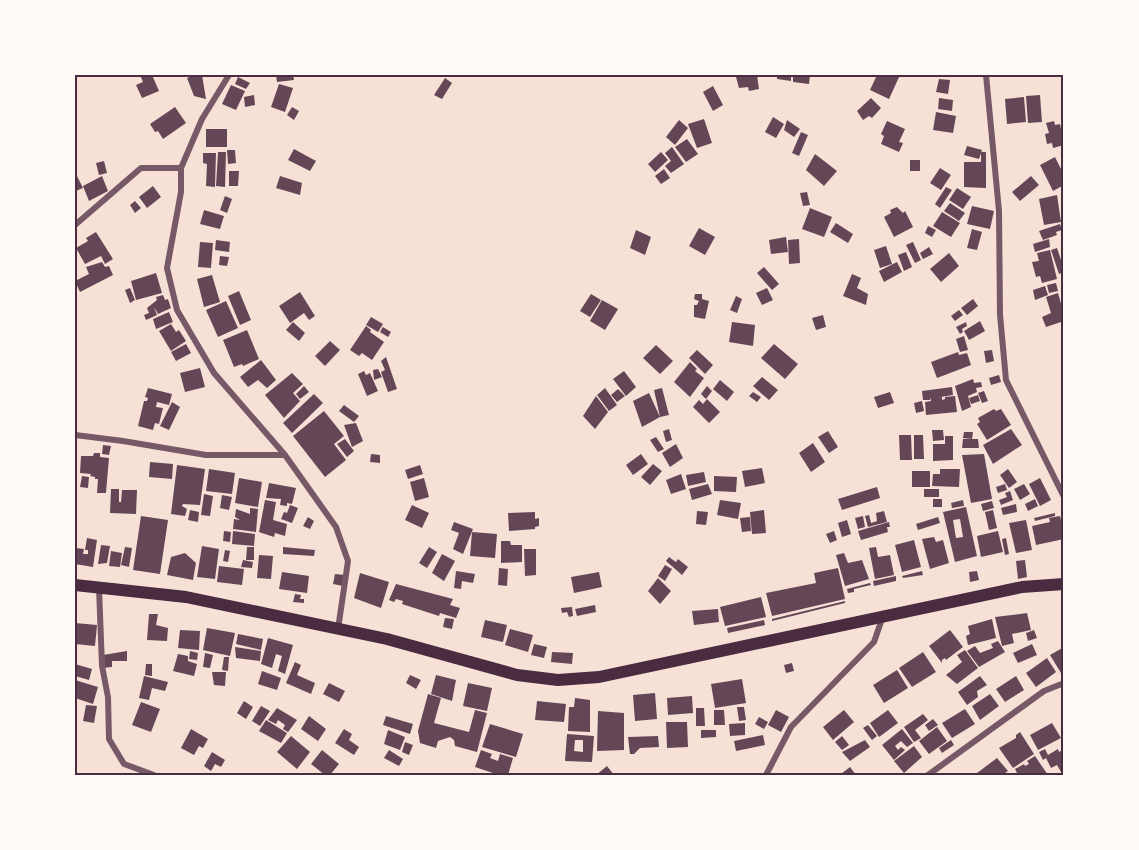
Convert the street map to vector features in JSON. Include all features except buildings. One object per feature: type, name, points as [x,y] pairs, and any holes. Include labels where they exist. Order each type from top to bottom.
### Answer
[{"type":"highway","points":[[75,585],[186,597],[418,647],[517,675],[558,680],[599,677],[1022,587],[1064,584]]},
{"type":"street","points":[[229,75],[202,119],[181,168],[181,192],[167,268],[177,310],[214,373],[285,455],[336,527],[348,561],[338,629]]},
{"type":"street","points":[[986,75],[999,211],[1000,315],[1006,380],[1064,498]]},
{"type":"street","points":[[75,225],[141,168],[181,168]]},
{"type":"street","points":[[75,435],[206,455],[285,455]]},
{"type":"street","points":[[99,587],[102,666],[108,697],[109,739],[124,764],[154,775]]},
{"type":"street","points":[[766,775],[791,727],[873,642],[883,616]]},
{"type":"street","points":[[928,775],[1044,691],[1064,683]]}]
